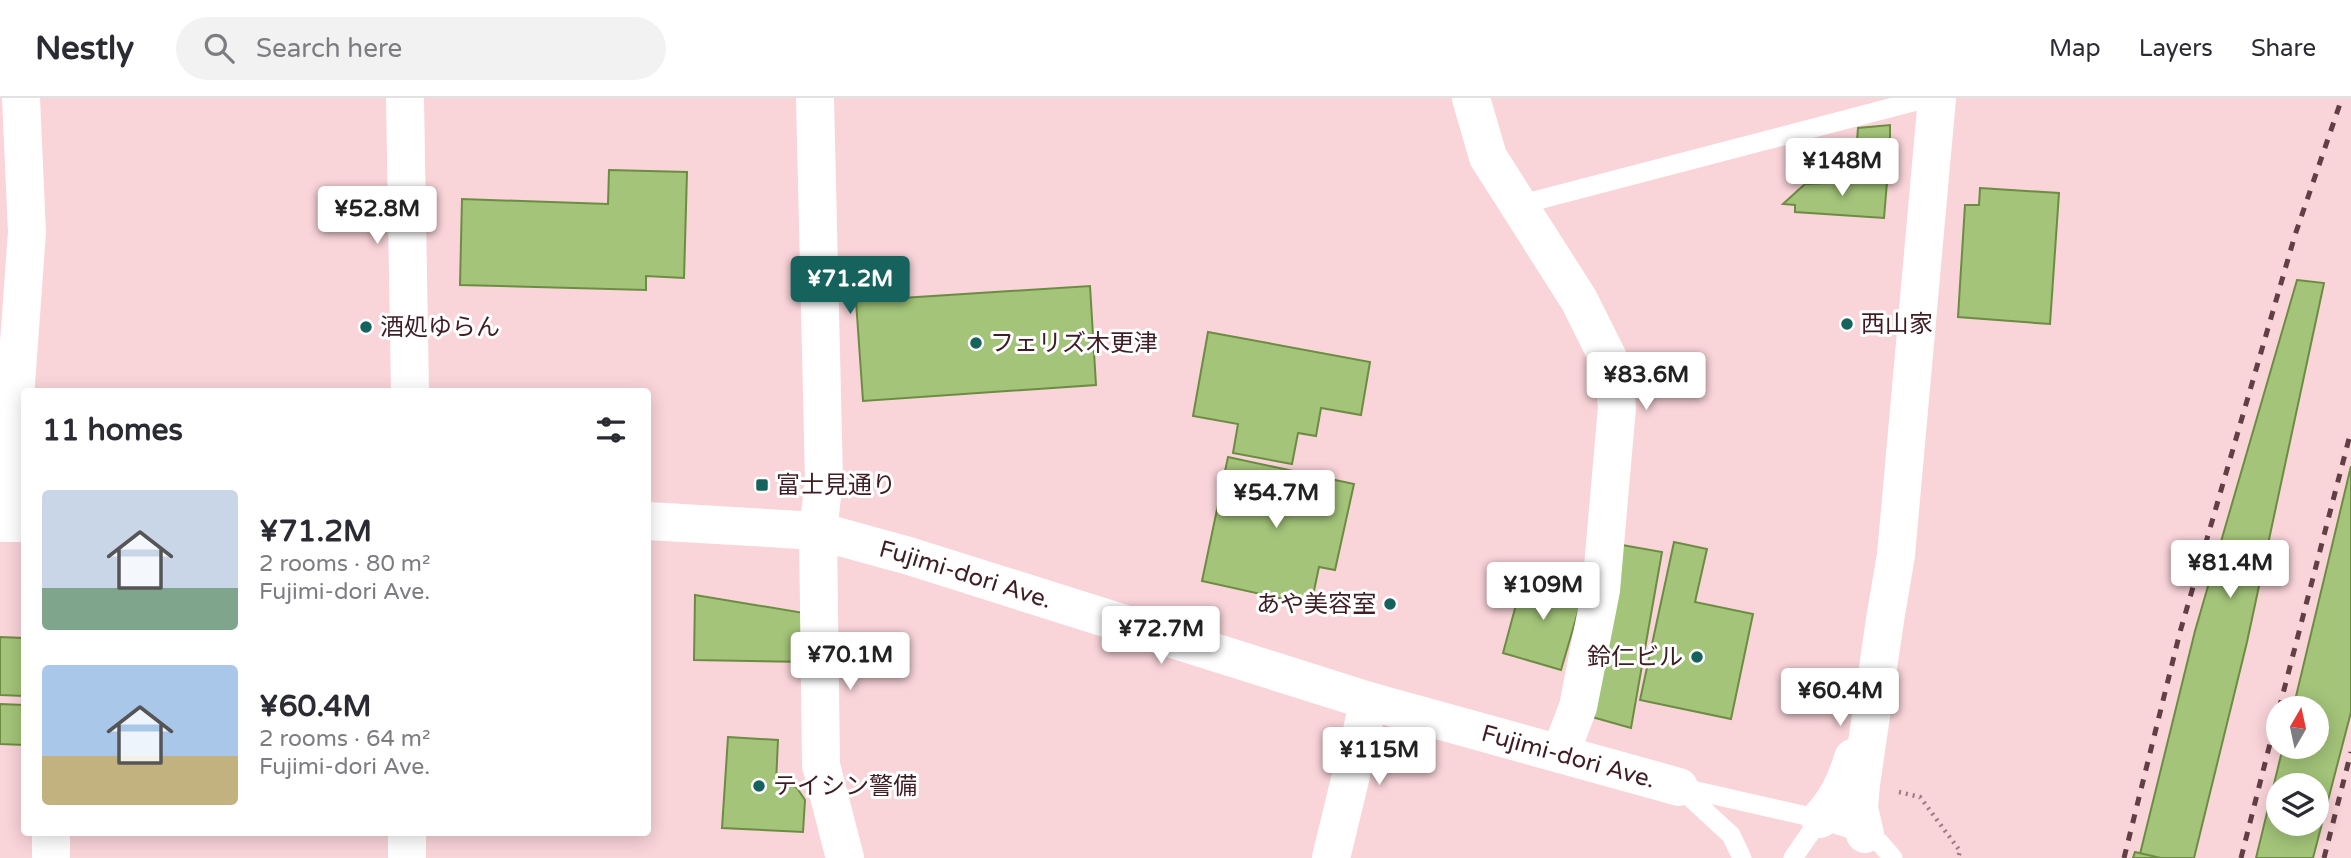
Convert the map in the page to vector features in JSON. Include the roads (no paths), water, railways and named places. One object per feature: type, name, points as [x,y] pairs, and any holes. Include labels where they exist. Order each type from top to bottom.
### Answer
[{"type":"street","points":[[10,523],[27,232],[21,98]]},
{"type":"street","points":[[405,98],[410,388]]},
{"type":"street","points":[[815,98],[824,480],[818,531],[821,765],[845,858]]},
{"type":"street","points":[[1471,98],[1488,157],[1579,300],[1612,366],[1616,407],[1601,590],[1578,708],[1560,754]]},
{"type":"street","points":[[1865,834],[1859,807],[1861,784],[1896,555],[1937,98]]},
{"type":"street","name":"Fujimi-dori Ave.","points":[[651,521],[818,531],[934,564],[1369,701],[1679,787]]},
{"type":"street","points":[[1820,819],[1835,802],[1846,780],[1859,737],[1885,620]]},
{"type":"street","points":[[1331,858],[1369,701]]},
{"type":"street","points":[[51,836],[51,858]]},
{"type":"street","points":[[407,836],[407,858]]},
{"type":"lane","points":[[1519,205],[1928,98]]},
{"type":"lane","points":[[1679,787],[1820,819],[1865,834],[1880,843],[1894,858]]},
{"type":"lane","points":[[1679,787],[1731,835],[1742,858]]},
{"type":"lane","points":[[1793,858],[1820,819]]},
{"type":"railway","points":[[2124,858],[2180,632],[2295,235],[2342,98]]},
{"type":"railway","points":[[2282,696],[2351,431]]},
{"type":"railway","points":[[2324,858],[2351,752]]},
{"type":"railway","points":[[2241,858],[2266,759]]},
{"type":"place","name":"西山家","points":[[1847,324]]},
{"type":"place","name":"酒処ゆらん","points":[[366,327]]},
{"type":"place","name":"フェリズ木更津","points":[[976,343]]},
{"type":"place","name":"富士見通り","points":[[762,485]]},
{"type":"place","name":"あや美容室","points":[[1390,604]]},
{"type":"place","name":"鈴仁ビル","points":[[1697,657]]},
{"type":"place","name":"テイシン警備","points":[[759,786]]}]
